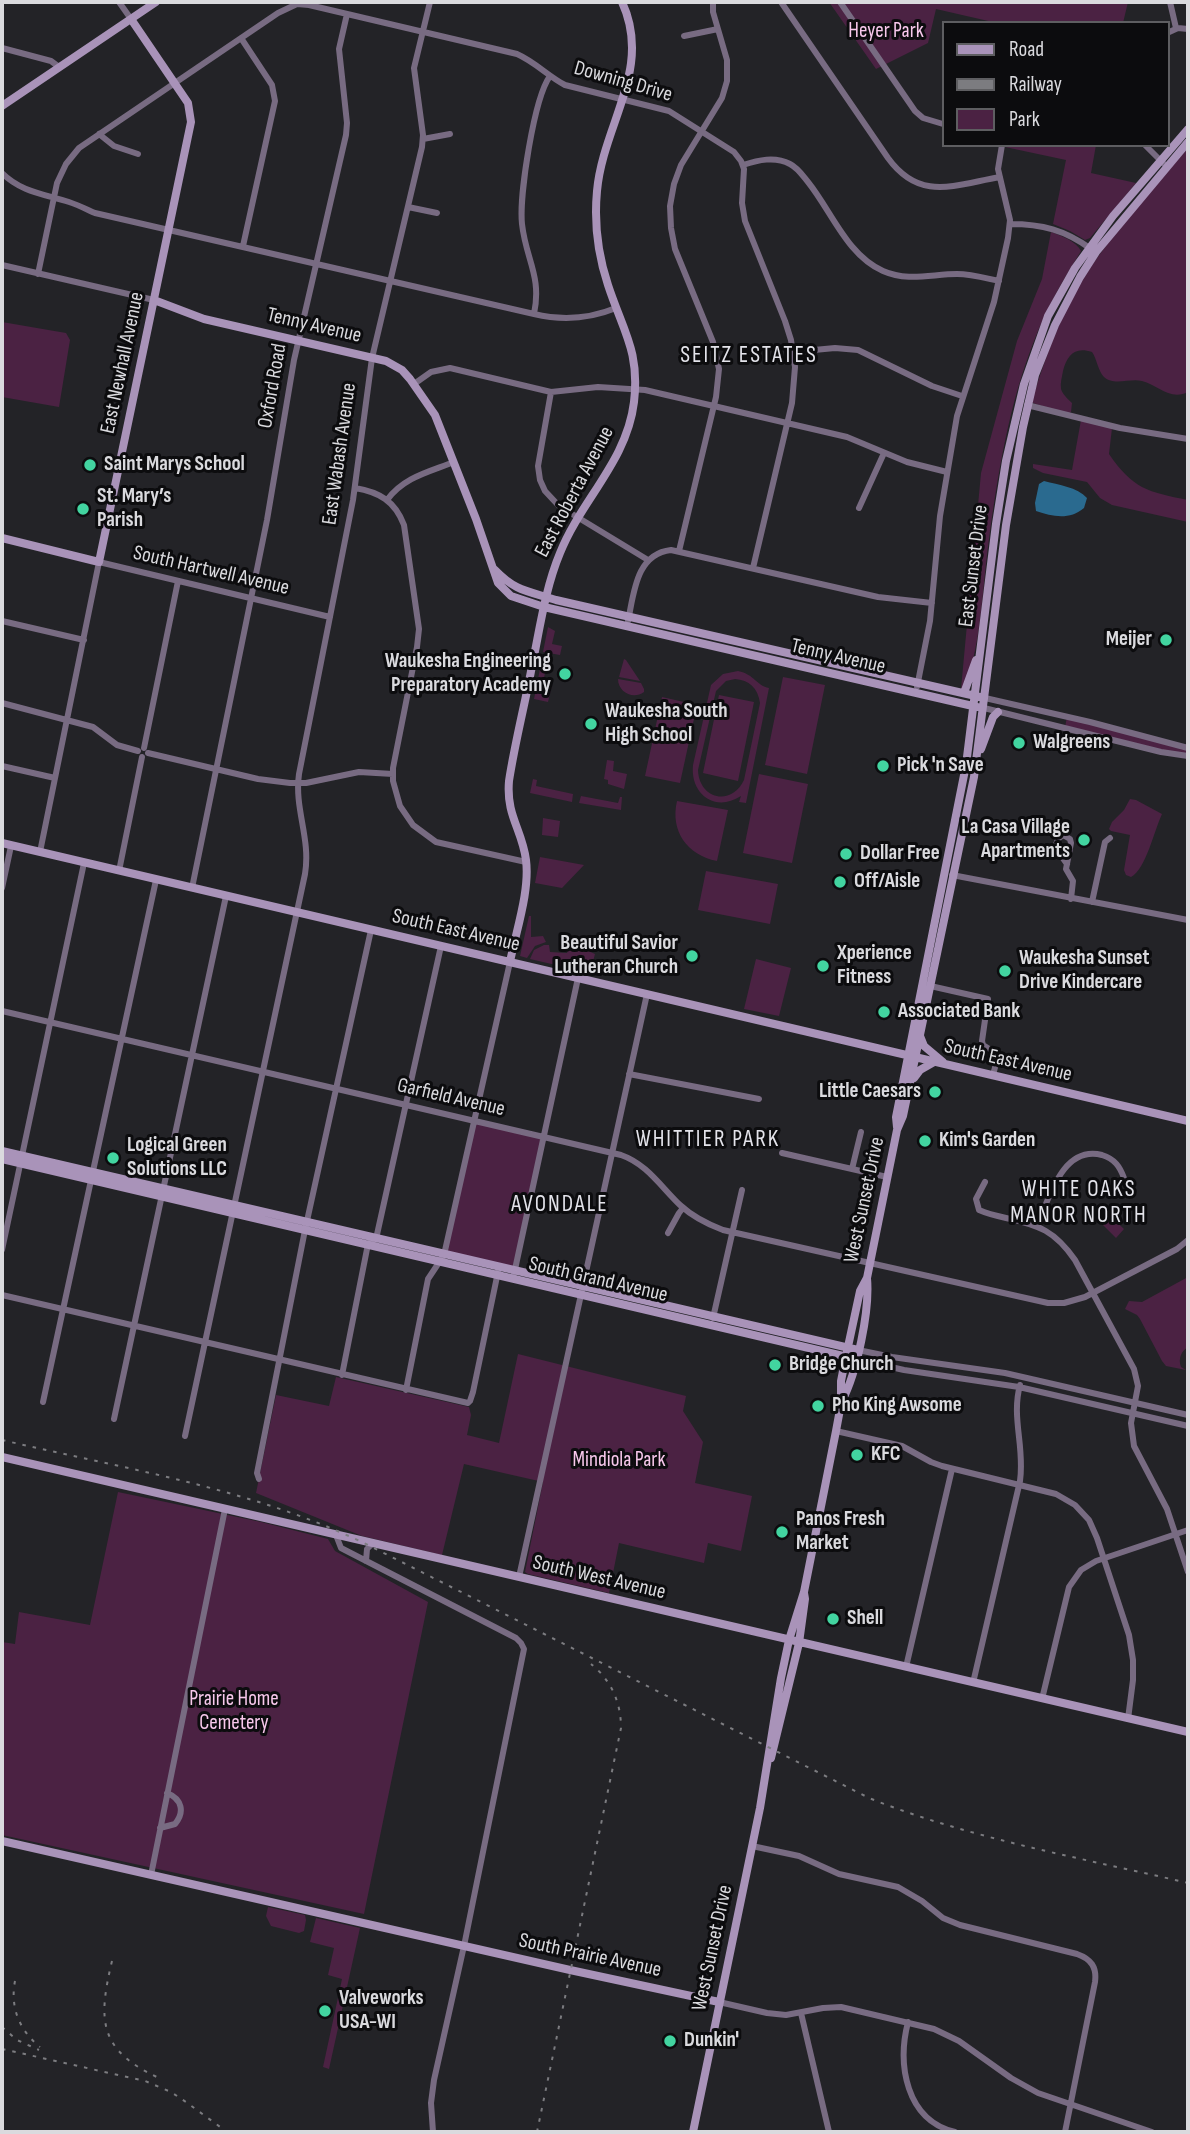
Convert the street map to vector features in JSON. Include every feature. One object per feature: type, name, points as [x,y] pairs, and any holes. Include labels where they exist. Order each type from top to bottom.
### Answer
[{"type":"street","points":[[119,2],[131,19]]},
{"type":"street","points":[[2,106],[156,2]]},
{"type":"street","name":"East Wabash Avenue","points":[[185,1436],[307,858],[305,831],[298,802],[298,783],[355,488],[372,358],[423,139],[414,74],[430,2]]},
{"type":"street","name":"East Roberta Avenue","points":[[509,962],[526,884],[526,862],[510,810],[508,789],[546,597],[561,551],[578,517],[619,453],[632,412],[635,389],[632,349],[605,276],[599,248],[596,202],[603,153],[631,73],[632,34],[622,2]]},
{"type":"street","points":[[679,551],[719,380],[718,356],[673,240],[671,195],[686,155],[722,98],[727,81],[727,60],[713,12],[713,2]]},
{"type":"street","points":[[781,2],[888,158],[905,178],[931,187],[1000,177]]},
{"type":"street","points":[[840,2],[915,111],[923,118],[942,124]]},
{"type":"street","points":[[1170,2],[1176,28]]},
{"type":"street","points":[[38,274],[57,183],[66,164],[79,148],[288,4]]},
{"type":"street","name":"Downing Drive","points":[[288,4],[302,4],[517,54],[565,85],[669,111],[734,152],[743,165]]},
{"type":"street","name":"Oxford Road","points":[[192,888],[252,598],[299,341],[347,129],[339,49],[347,14]]},
{"type":"street","name":"East Newhall Avenue","points":[[40,852],[191,122],[188,103],[131,19]]},
{"type":"street","points":[[1169,32],[1176,28],[1188,29]]},
{"type":"street","points":[[684,36],[718,29]]},
{"type":"street","points":[[241,38],[269,80],[275,100],[243,246]]},
{"type":"street","points":[[2,48],[51,61],[59,67]]},
{"type":"street","points":[[534,314],[537,286],[524,238],[521,201],[538,107],[543,88],[550,76]]},
{"type":"street","name":"East Sunset Drive","points":[[912,1056],[920,1036],[943,873],[966,765],[996,524],[1023,404],[1055,325],[1092,250],[1164,164],[1188,129]]},
{"type":"street","points":[[99,134],[114,146],[138,154]]},
{"type":"street","points":[[423,139],[450,134]]},
{"type":"street","name":"East Sunset Drive","points":[[1164,164],[1188,142]]},
{"type":"street","points":[[916,693],[928,638],[940,516],[962,396],[990,316],[1010,224],[998,165],[1002,147]]},
{"type":"street","points":[[1147,147],[1164,164]]},
{"type":"street","points":[[753,568],[794,384],[793,352],[785,321],[745,221],[742,203],[743,165],[773,159],[793,166],[815,191],[853,248],[880,270],[911,277],[956,274],[999,281]]},
{"type":"street","points":[[2,173],[24,189],[73,203],[95,213],[534,314],[574,318],[616,308]]},
{"type":"street","points":[[408,207],[437,213]]},
{"type":"street","points":[[1010,224],[1039,225],[1055,229],[1074,237],[1092,250]]},
{"type":"street","name":"Tenny Avenue","points":[[2,265],[155,300],[204,319],[372,358],[402,370],[435,415],[498,583],[511,596],[544,607],[1188,756]]},
{"type":"street","points":[[793,352],[835,348],[858,350],[932,386],[962,396]]},
{"type":"street","points":[[414,384],[430,372],[450,368],[551,392],[598,387],[635,389],[847,437],[916,465],[947,472]]},
{"type":"street","points":[[551,392],[539,459],[540,480],[551,499],[648,560]]},
{"type":"street","points":[[1023,404],[1119,428],[1188,439]]},
{"type":"street","name":"East Sunset Drive","points":[[912,1056],[913,1028],[954,876],[977,758],[1023,404]]},
{"type":"street","points":[[859,508],[884,453]]},
{"type":"street","points":[[387,500],[395,489],[406,481],[454,462]]},
{"type":"street","points":[[355,488],[371,491],[387,500],[398,512],[404,525],[419,632],[393,774],[400,806],[406,817],[423,834],[446,845],[526,862]]},
{"type":"street","points":[[996,524],[1006,525]]},
{"type":"street","name":"South Hartwell Avenue","points":[[2,538],[330,617]]},
{"type":"street","points":[[627,626],[639,573],[648,560],[661,552],[679,551],[878,597],[932,603]]},
{"type":"street","name":"Tenny Avenue","points":[[495,570],[506,582],[517,588],[546,597],[1067,717],[1188,748]]},
{"type":"street","points":[[119,871],[178,581]]},
{"type":"street","points":[[2,621],[84,640]]},
{"type":"street","points":[[964,693],[981,648]]},
{"type":"street","points":[[944,699],[947,689]]},
{"type":"street","points":[[2,703],[93,727],[117,745],[274,782],[298,783],[359,772],[393,774]]},
{"type":"street","points":[[977,758],[993,717],[999,712]]},
{"type":"street","points":[[1065,727],[1067,717]]},
{"type":"street","points":[[1129,744],[1132,734]]},
{"type":"street","points":[[2,766],[55,778]]},
{"type":"street","points":[[1092,902],[1105,842],[1110,838]]},
{"type":"street","points":[[2,888],[6,844]]},
{"type":"street","name":"South East Avenue","points":[[6,844],[1188,1121]]},
{"type":"street","points":[[2,1250],[85,863]]},
{"type":"street","points":[[1067,864],[1067,871],[1073,881],[1071,899]]},
{"type":"street","points":[[943,873],[1188,920]]},
{"type":"street","points":[[43,1402],[156,880]]},
{"type":"street","points":[[114,1419],[226,897]]},
{"type":"street","points":[[259,1479],[257,1473],[305,1226],[371,930]]},
{"type":"street","points":[[342,1375],[368,1244],[376,1239],[441,946]]},
{"type":"street","points":[[406,1390],[428,1279],[442,1258],[509,962]]},
{"type":"street","points":[[513,1274],[578,978]]},
{"type":"street","points":[[926,985],[988,999],[982,1041],[983,1045],[996,1055],[993,1075]]},
{"type":"street","points":[[519,1577],[647,994]]},
{"type":"street","name":"Garfield Avenue","points":[[2,1011],[612,1153],[639,1163],[683,1208],[703,1222],[733,1232],[1048,1303],[1074,1301],[1093,1293],[1177,1250],[1188,1240]]},
{"type":"street","points":[[896,1052],[913,1028]]},
{"type":"street","points":[[920,1036],[926,1047],[946,1064]]},
{"type":"street","name":"West Sunset Drive","points":[[841,1404],[851,1384],[868,1293],[867,1278],[897,1130],[908,1094],[912,1056]]},
{"type":"street","name":"West Sunset Drive","points":[[897,1130],[896,1117],[912,1056]]},
{"type":"street","points":[[908,1094],[918,1072],[934,1062]]},
{"type":"street","points":[[629,1074],[759,1099]]},
{"type":"street","points":[[852,1168],[860,1132]]},
{"type":"street","name":"South Grand Avenue","points":[[2,1151],[22,1160]]},
{"type":"street","points":[[782,1153],[887,1177]]},
{"type":"street","points":[[1037,1226],[1061,1173],[1075,1159],[1086,1154],[1106,1156],[1117,1164],[1124,1178]]},
{"type":"street","name":"South Grand Avenue","points":[[2,1158],[92,1176],[305,1226],[368,1244],[513,1274],[847,1352],[1021,1376],[1188,1415]]},
{"type":"street","points":[[985,1182],[976,1199],[979,1210],[1037,1226],[1065,1244],[1134,1369],[1138,1386],[1131,1430],[1134,1446],[1160,1494],[1188,1572]]},
{"type":"street","points":[[713,1320],[742,1190]]},
{"type":"street","points":[[668,1233],[683,1208]]},
{"type":"street","name":"South Grand Avenue","points":[[305,1226],[376,1239],[442,1258]]},
{"type":"street","points":[[2,1296],[464,1403],[470,1401],[498,1271]]},
{"type":"street","name":"West Sunset Drive","points":[[693,2132],[752,1846],[789,1640],[804,1592],[836,1431],[841,1404],[841,1381],[860,1291],[867,1278]]},
{"type":"street","name":"South Grand Avenue","points":[[857,1354],[904,1370],[1019,1387],[1188,1426]]},
{"type":"street","points":[[973,1683],[1020,1484],[1022,1453],[1016,1407],[1021,1376]]},
{"type":"street","points":[[836,1431],[902,1446],[931,1462],[952,1469],[1060,1495],[1081,1510],[1094,1527],[1129,1635],[1133,1660],[1133,1692],[1128,1719]]},
{"type":"street","name":"South West Avenue","points":[[2,1457],[1188,1732]]},
{"type":"street","points":[[906,1667],[952,1469]]},
{"type":"street","points":[[151,1875],[225,1509]]},
{"type":"street","points":[[1042,1699],[1069,1587],[1083,1567],[1188,1530]]},
{"type":"street","points":[[337,1535],[341,1548],[516,1638],[523,1646],[464,1946],[432,2088],[433,2132]]},
{"type":"street","points":[[366,1561],[367,1551],[373,1543]]},
{"type":"street","name":"West Sunset Drive","points":[[766,1771],[779,1729],[799,1643],[804,1592]]},
{"type":"street","points":[[160,1828],[175,1824],[181,1815],[181,1804],[177,1798],[167,1793]]},
{"type":"street","name":"South Prairie Avenue","points":[[2,1841],[767,2013],[786,2015],[841,2007],[908,2022],[934,2029],[953,2038],[1028,2088],[1148,2132]]},
{"type":"street","points":[[752,1846],[802,1857],[839,1874],[898,1887],[950,1921],[1077,1954],[1089,1960],[1096,1972],[1096,1982],[1065,2132]]},
{"type":"street","points":[[801,2013],[830,2132]]},
{"type":"street","points":[[908,2022],[902,2050],[913,2099],[921,2113],[931,2121],[955,2132]]},
{"type":"green space","name":"Heyer Park","points":[[829,2],[1128,2],[1123,21],[988,21],[936,9],[928,43],[876,69]]},
{"type":"green space","points":[[1005,147],[1096,147],[1091,173],[1136,183],[1090,238],[1085,240],[1053,224],[1066,160]]},
{"type":"green space","points":[[1188,148],[1188,392],[1175,395],[1142,381],[1108,380],[1102,374],[1092,352],[1081,350],[1069,356],[1061,380],[1062,391],[1072,403],[1071,412],[1068,414],[1033,403],[1055,334],[1086,274],[1122,225]]},
{"type":"green space","points":[[1051,232],[1072,242],[1081,251],[1044,318],[1018,389],[996,489],[975,651],[965,687],[961,689],[981,473],[1017,341],[1042,279]]},
{"type":"green space","points":[[2,322],[66,333],[70,340],[59,407],[2,397]]},
{"type":"green space","points":[[1081,420],[1112,428],[1109,454],[1134,482],[1152,491],[1188,500],[1188,522],[1112,505],[1100,498],[1087,482],[1043,473],[1033,468],[1033,464],[1072,470]]},
{"type":"green space","points":[[548,627],[555,631],[552,644],[562,646],[560,655],[543,652]]},
{"type":"green space","points":[[542,659],[547,663],[543,683],[552,685],[548,702],[534,699]]},
{"type":"green space","points":[[624,659],[626,660],[640,681],[619,677]]},
{"type":"green space","points":[[738,671],[769,688],[746,803],[739,802],[741,796],[722,802],[706,798],[700,792],[693,775],[711,685],[723,674]],"holes":[[[740,680],[755,689],[760,703],[744,780],[731,794],[716,796],[704,788],[698,770],[716,691],[726,681]]]},
{"type":"green space","points":[[783,677],[825,685],[807,774],[765,765]]},
{"type":"green space","points":[[618,679],[641,683],[644,692],[631,695],[623,691]]},
{"type":"green space","points":[[719,695],[754,702],[738,781],[703,773]]},
{"type":"green space","points":[[662,697],[697,705],[680,783],[645,776]]},
{"type":"green space","points":[[1067,717],[1188,747],[1188,756],[1065,727]]},
{"type":"green space","points":[[607,760],[614,761],[613,771],[627,774],[624,789],[608,784],[608,780],[604,779]]},
{"type":"green space","points":[[759,774],[808,784],[792,863],[743,853]]},
{"type":"green space","points":[[533,779],[537,780],[536,786],[573,794],[572,802],[530,793]]},
{"type":"green space","points":[[581,796],[618,803],[622,797],[621,810],[579,803]]},
{"type":"green space","points":[[1130,799],[1162,814],[1145,858],[1131,877],[1126,875],[1124,870],[1130,835],[1109,829]]},
{"type":"green space","points":[[677,801],[728,810],[717,861],[697,853],[683,840],[676,822]]},
{"type":"green space","points":[[543,818],[560,821],[558,837],[542,835]]},
{"type":"green space","points":[[540,857],[584,865],[562,888],[535,883]]},
{"type":"green space","points":[[706,871],[778,884],[770,924],[698,910]]},
{"type":"green space","points":[[529,916],[531,937],[543,936],[546,942],[535,946],[527,958],[520,956]]},
{"type":"green space","points":[[549,945],[550,952],[586,950],[595,954],[590,973],[530,959],[534,950]]},
{"type":"green space","points":[[756,959],[791,968],[779,1016],[744,1009]]},
{"type":"green space","points":[[474,1121],[543,1137],[514,1270],[445,1254]]},
{"type":"green space","points":[[1106,1212],[1124,1229],[1116,1238],[1098,1220]]},
{"type":"green space","points":[[1188,1277],[1188,1347],[1182,1353],[1180,1361],[1181,1367],[1186,1370],[1166,1366],[1140,1319],[1125,1309],[1129,1301],[1142,1302]]},
{"type":"green space","name":"Mindiola Park","points":[[518,1354],[686,1396],[683,1411],[703,1442],[695,1483],[752,1496],[741,1551],[708,1543],[704,1563],[619,1543],[609,1593],[525,1572],[543,1482],[464,1464],[442,1555],[362,1536],[256,1493],[276,1395],[329,1406],[336,1377],[469,1407],[471,1415],[467,1435],[499,1443]]},
{"type":"green space","name":"Prairie Home Cemetery","points":[[118,1492],[328,1539],[335,1551],[428,1602],[364,1914],[2,1835],[2,1642],[15,1644],[19,1612],[90,1625]]},
{"type":"green space","points":[[268,1907],[305,1915],[304,1931],[299,1933],[271,1926],[266,1916]]},
{"type":"green space","points":[[316,1918],[360,1928],[329,2069],[323,2067],[342,1979],[328,1975],[334,1948],[310,1942]]},
{"type":"water","points":[[1044,481],[1083,494],[1087,498],[1084,508],[1079,512],[1061,516],[1036,511],[1039,484]]},
{"type":"railway","points":[[2,1440],[189,1482],[281,1509],[370,1546],[869,1798],[987,1836],[1188,1883]]},
{"type":"railway","points":[[537,2132],[621,1728],[614,1692],[591,1664]]},
{"type":"railway","points":[[112,1961],[105,2000],[107,2031],[124,2056],[159,2078]]},
{"type":"railway","points":[[15,1981],[14,2000],[18,2017],[27,2033],[40,2047]]},
{"type":"railway","points":[[2,2027],[17,2040],[39,2050]]},
{"type":"railway","points":[[2,2049],[145,2081],[171,2092],[227,2132]]},
{"type":"place","name":"Saint Marys School","points":[[90,465]]},
{"type":"place","name":"St. Mary’s Parish","points":[[83,509]]},
{"type":"place","name":"Meijer","points":[[1166,640]]},
{"type":"place","name":"Waukesha Engineering Preparatory Academy","points":[[565,674]]},
{"type":"place","name":"Waukesha South High School","points":[[591,724]]},
{"type":"place","name":"Walgreens","points":[[1019,743]]},
{"type":"place","name":"Pick 'n Save","points":[[883,766]]},
{"type":"place","name":"La Casa Village Apartments","points":[[1084,840]]},
{"type":"place","name":"Dollar Free","points":[[846,854]]},
{"type":"place","name":"Off/Aisle","points":[[840,882]]},
{"type":"place","name":"Beautiful Savior Lutheran Church","points":[[692,956]]},
{"type":"place","name":"Xperience Fitness","points":[[823,966]]},
{"type":"place","name":"Waukesha Sunset Drive Kindercare","points":[[1005,971]]},
{"type":"place","name":"Associated Bank","points":[[884,1012]]},
{"type":"place","name":"Little Caesars","points":[[935,1092]]},
{"type":"place","name":"Kim's Garden","points":[[925,1141]]},
{"type":"place","name":"Logical Green Solutions LLC","points":[[113,1158]]},
{"type":"place","name":"Bridge Church","points":[[775,1365]]},
{"type":"place","name":"Pho King Awsome","points":[[818,1406]]},
{"type":"place","name":"KFC","points":[[857,1455]]},
{"type":"place","name":"Panos Fresh Market","points":[[782,1532]]},
{"type":"place","name":"Shell","points":[[833,1619]]},
{"type":"place","name":"Valveworks USA-WI","points":[[325,2011]]},
{"type":"place","name":"Dunkin'","points":[[670,2041]]},
{"type":"district","name":"SEITZ ESTATES","points":[[749,356]]},
{"type":"district","name":"WHITTIER PARK","points":[[708,1140]]},
{"type":"district","name":"WHITE OAKS MANOR NORTH","points":[[1079,1203]]},
{"type":"district","name":"AVONDALE","points":[[560,1205]]}]
